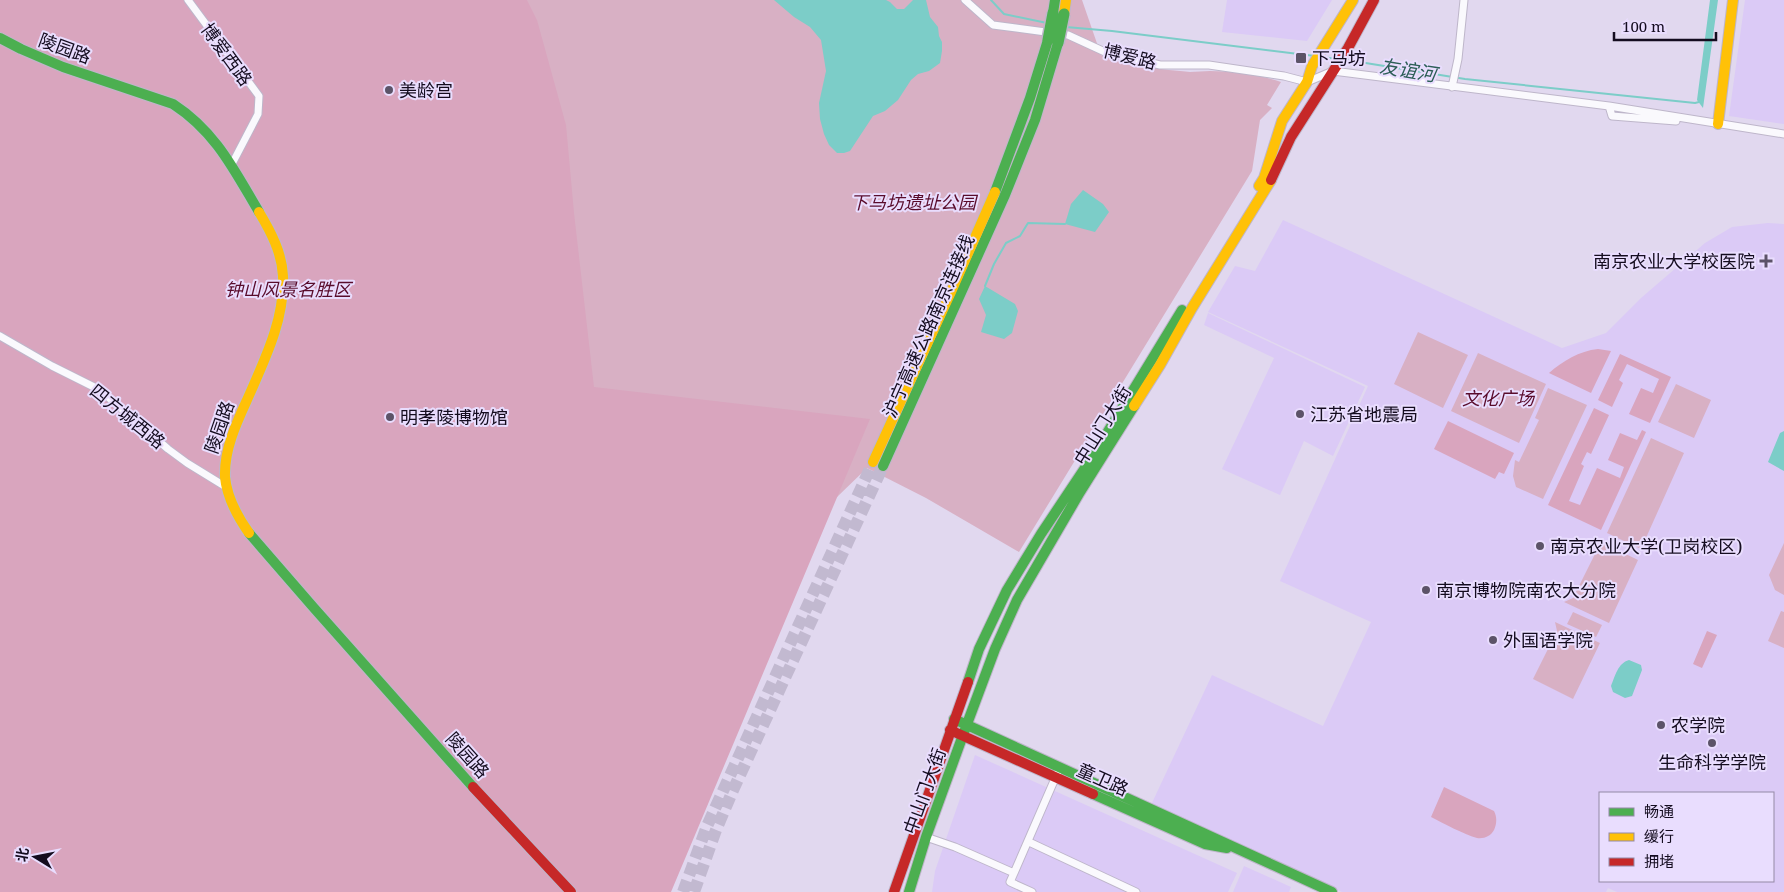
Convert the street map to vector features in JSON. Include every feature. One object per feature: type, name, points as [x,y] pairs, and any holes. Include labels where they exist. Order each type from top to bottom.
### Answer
[{"type":"main road","name":"沪宁高速公路南京连接线","points":[[1056,0],[1059,14]]},
{"type":"main road","name":"沪宁高速公路南京连接线","points":[[878,464],[936,351],[1008,191],[1042,102],[1059,14],[1066,0]]},
{"type":"main road","name":"中山门大街","points":[[894,892],[979,649],[1007,590],[1041,534],[1093,456],[1264,178],[1282,121],[1307,82],[1312,66],[1354,0]]},
{"type":"main road","name":"中山门大街","points":[[909,892],[962,735],[995,650],[1017,600],[1036,564],[1160,366],[1192,308],[1269,185],[1291,137],[1348,48],[1374,0]]},
{"type":"main road","points":[[1718,124],[1734,0]]},
{"type":"main road","name":"陵园路","points":[[0,38],[21,50],[56,64],[173,104],[208,132],[221,147],[280,254],[282,266],[280,311],[272,341],[231,438],[224,469],[230,502],[245,530],[451,762],[571,892]]},
{"type":"main road","name":"童卫路","points":[[954,719],[1058,772]]},
{"type":"main road","name":"童卫路","points":[[950,730],[1058,772],[1245,852],[1332,892]]},
{"type":"street","name":"博爱西路","points":[[188,0],[259,96],[258,114],[232,164]]},
{"type":"street","name":"博爱路","points":[[965,0],[993,25],[1068,35],[1105,52],[1160,65],[1209,65],[1284,76],[1307,82]]},
{"type":"street","points":[[1453,84],[1464,0]]},
{"type":"street","points":[[1307,82],[1332,72],[1453,84],[1609,106],[1784,134]]},
{"type":"street","name":"四方城西路","points":[[0,336],[52,366],[100,390],[181,458],[226,487]]},
{"type":"street","points":[[1032,892],[1010,882],[1058,772]]},
{"type":"street","points":[[926,837],[955,847],[1014,873]]},
{"type":"street","points":[[1028,842],[1136,892]]},
{"type":"shaded area","points":[[774,0],[886,0],[897,9],[904,9],[913,0],[926,0],[930,17],[938,27],[942,42],[940,63],[929,71],[918,74],[911,80],[898,100],[885,111],[873,116],[850,151],[837,153],[829,145],[820,119],[819,103],[826,71],[821,40],[810,27],[794,17]]},
{"type":"shaded area","points":[[1227,0],[1332,0],[1307,41],[1222,32]]},
{"type":"shaded area","points":[[1710,0],[1718,0],[1703,108],[1697,100]]},
{"type":"shaded area","points":[[1745,0],[1784,0],[1784,124],[1729,116]]},
{"type":"shaded area","points":[[1083,190],[1103,204],[1109,212],[1095,232],[1065,224],[1071,204]]},
{"type":"shaded area","name":"南京农业大学(卫岗校区)","points":[[1283,220],[1562,348],[1606,333],[1641,298],[1705,243],[1732,227],[1768,223],[1784,224],[1784,892],[1617,892],[1608,888],[1606,892],[1342,892],[1151,805],[1212,675],[1323,726],[1371,622],[1280,581],[1368,386],[1208,312],[1235,266],[1255,271]]},
{"type":"shaded area","points":[[985,286],[1015,304],[1018,311],[1012,333],[1004,339],[981,332],[986,315],[979,299]]},
{"type":"shaded area","name":"江苏省地震局","points":[[1208,313],[1365,387],[1333,456],[1304,441],[1280,495],[1222,469],[1274,358],[1204,325]]},
{"type":"shaded area","points":[[1784,431],[1784,471],[1768,462],[1780,433]]},
{"type":"shaded area","points":[[1629,660],[1641,665],[1642,670],[1632,696],[1625,698],[1613,692],[1611,686],[1622,664]]},
{"type":"shaded area","points":[[975,755],[1237,873],[1228,892],[932,892],[935,871]]},
{"type":"shaded area","points":[[1244,866],[1291,887],[1289,892],[1233,892]]},
{"type":"green space","name":"钟山风景名胜区","points":[[0,0],[1082,0],[1101,55],[1110,59],[1190,72],[1236,73],[1264,77],[1281,82],[1267,105],[1272,108],[1260,120],[1252,171],[1019,552],[926,498],[867,468],[837,497],[0,892]]},
{"type":"green space","name":"钟山风景名胜区","points":[[0,0],[527,0],[537,20],[566,125],[594,387],[870,419],[671,892],[0,892]]},
{"type":"green space","points":[[1418,332],[1468,355],[1443,408],[1394,384]]},
{"type":"green space","points":[[1598,349],[1611,351],[1591,393],[1549,373],[1572,357]]},
{"type":"green space","name":"文化广场","points":[[1478,353],[1546,384],[1519,443],[1451,411]]},
{"type":"green space","points":[[1620,354],[1671,377],[1650,423],[1629,414],[1641,388],[1653,393],[1659,379],[1627,364],[1619,380],[1623,383],[1612,407],[1598,400]]},
{"type":"green space","points":[[1676,384],[1711,400],[1694,438],[1658,422]]},
{"type":"green space","points":[[1548,388],[1587,405],[1543,499],[1516,487],[1513,476],[1515,460],[1519,462],[1539,420],[1535,418]]},
{"type":"green space","points":[[1594,408],[1609,415],[1591,454],[1587,452],[1581,464],[1584,466],[1569,501],[1580,505],[1597,468],[1620,478],[1624,467],[1608,460],[1620,433],[1637,440],[1642,430],[1646,432],[1601,530],[1548,505]]},
{"type":"green space","points":[[1448,421],[1514,453],[1504,474],[1499,472],[1495,479],[1434,449]]},
{"type":"green space","points":[[1651,438],[1684,453],[1641,549],[1607,533]]},
{"type":"green space","points":[[1601,542],[1638,560],[1609,623],[1564,602],[1573,598]]},
{"type":"green space","points":[[1784,543],[1784,595],[1775,590],[1769,575]]},
{"type":"green space","points":[[1781,611],[1784,612],[1784,648],[1768,641]]},
{"type":"green space","points":[[1573,612],[1602,625],[1596,637],[1567,624]]},
{"type":"green space","points":[[1555,622],[1600,643],[1573,699],[1533,679],[1557,631]]},
{"type":"green space","points":[[1707,631],[1717,635],[1702,668],[1693,664]]},
{"type":"green space","points":[[1444,787],[1494,811],[1496,822],[1491,834],[1477,838],[1460,832],[1431,817]]},
{"type":"waterway","name":"友谊河","points":[[991,0],[1004,14],[1047,23]]},
{"type":"waterway","name":"友谊河","points":[[1066,27],[1315,56]]},
{"type":"waterway","name":"友谊河","points":[[1322,57],[1337,59]]},
{"type":"waterway","name":"友谊河","points":[[1347,60],[1465,79],[1699,102]]},
{"type":"waterway","points":[[985,286],[994,264],[1006,243],[1020,236],[1028,223],[1065,224]]},
{"type":"tunnel","points":[[683,892],[707,826],[873,462]]},
{"type":"tunnel","points":[[694,892],[716,830],[734,788],[883,466]]},
{"type":"traffic: fast","points":[[1053,13],[1055,0]]},
{"type":"traffic: fast","points":[[1048,40],[1053,13]]},
{"type":"traffic: fast","points":[[1058,43],[1064,14]]},
{"type":"traffic: fast","points":[[0,38],[63,67],[173,104],[188,115],[213,139],[259,212]]},
{"type":"traffic: fast","points":[[995,192],[1030,98],[1048,40]]},
{"type":"traffic: fast","points":[[883,466],[1005,195],[1035,120],[1058,43]]},
{"type":"traffic: fast","points":[[968,682],[979,649],[1007,590],[1041,534],[1093,456],[1182,310]]},
{"type":"traffic: fast","points":[[909,892],[926,837],[967,724],[995,649],[1017,600],[1080,492],[1134,406]]},
{"type":"traffic: fast","points":[[249,533],[473,787]]},
{"type":"traffic: fast","points":[[954,719],[1332,892]]},
{"type":"traffic: fast","points":[[1093,794],[1205,844],[1227,848]]},
{"type":"traffic: slow","points":[[1064,14],[1066,0]]},
{"type":"traffic: slow","points":[[1259,186],[1264,178],[1282,121],[1307,82],[1312,66],[1353,0]]},
{"type":"traffic: slow","points":[[1718,124],[1733,0]]},
{"type":"traffic: slow","points":[[1134,406],[1271,180]]},
{"type":"traffic: slow","points":[[873,462],[995,192]]},
{"type":"traffic: slow","points":[[249,533],[230,499],[225,477],[226,457],[235,428],[272,340],[281,308],[283,292],[282,267],[278,251],[272,235],[259,212]]},
{"type":"traffic: jam","points":[[1271,180],[1291,137],[1348,48],[1374,0]]},
{"type":"traffic: jam","points":[[894,892],[968,682]]},
{"type":"traffic: jam","points":[[950,730],[1093,794]]},
{"type":"traffic: jam","points":[[473,787],[571,892]]},
{"type":"place","name":"下马坊","points":[[1301,58]]},
{"type":"place","name":"美龄宫","points":[[389,90]]},
{"type":"place","name":"南京农业大学校医院","points":[[1766,261]]},
{"type":"place","name":"江苏省地震局","points":[[1300,414]]},
{"type":"place","name":"明孝陵博物馆","points":[[390,417]]},
{"type":"place","name":"南京农业大学(卫岗校区)","points":[[1540,546]]},
{"type":"place","name":"南京博物院南农大分院","points":[[1426,590]]},
{"type":"place","name":"外国语学院","points":[[1493,640]]},
{"type":"place","name":"农学院","points":[[1661,725]]},
{"type":"place","name":"生命科学学院","points":[[1712,743]]},
{"type":"park label","name":"下马坊遗址公园","points":[[913,202]]}]
